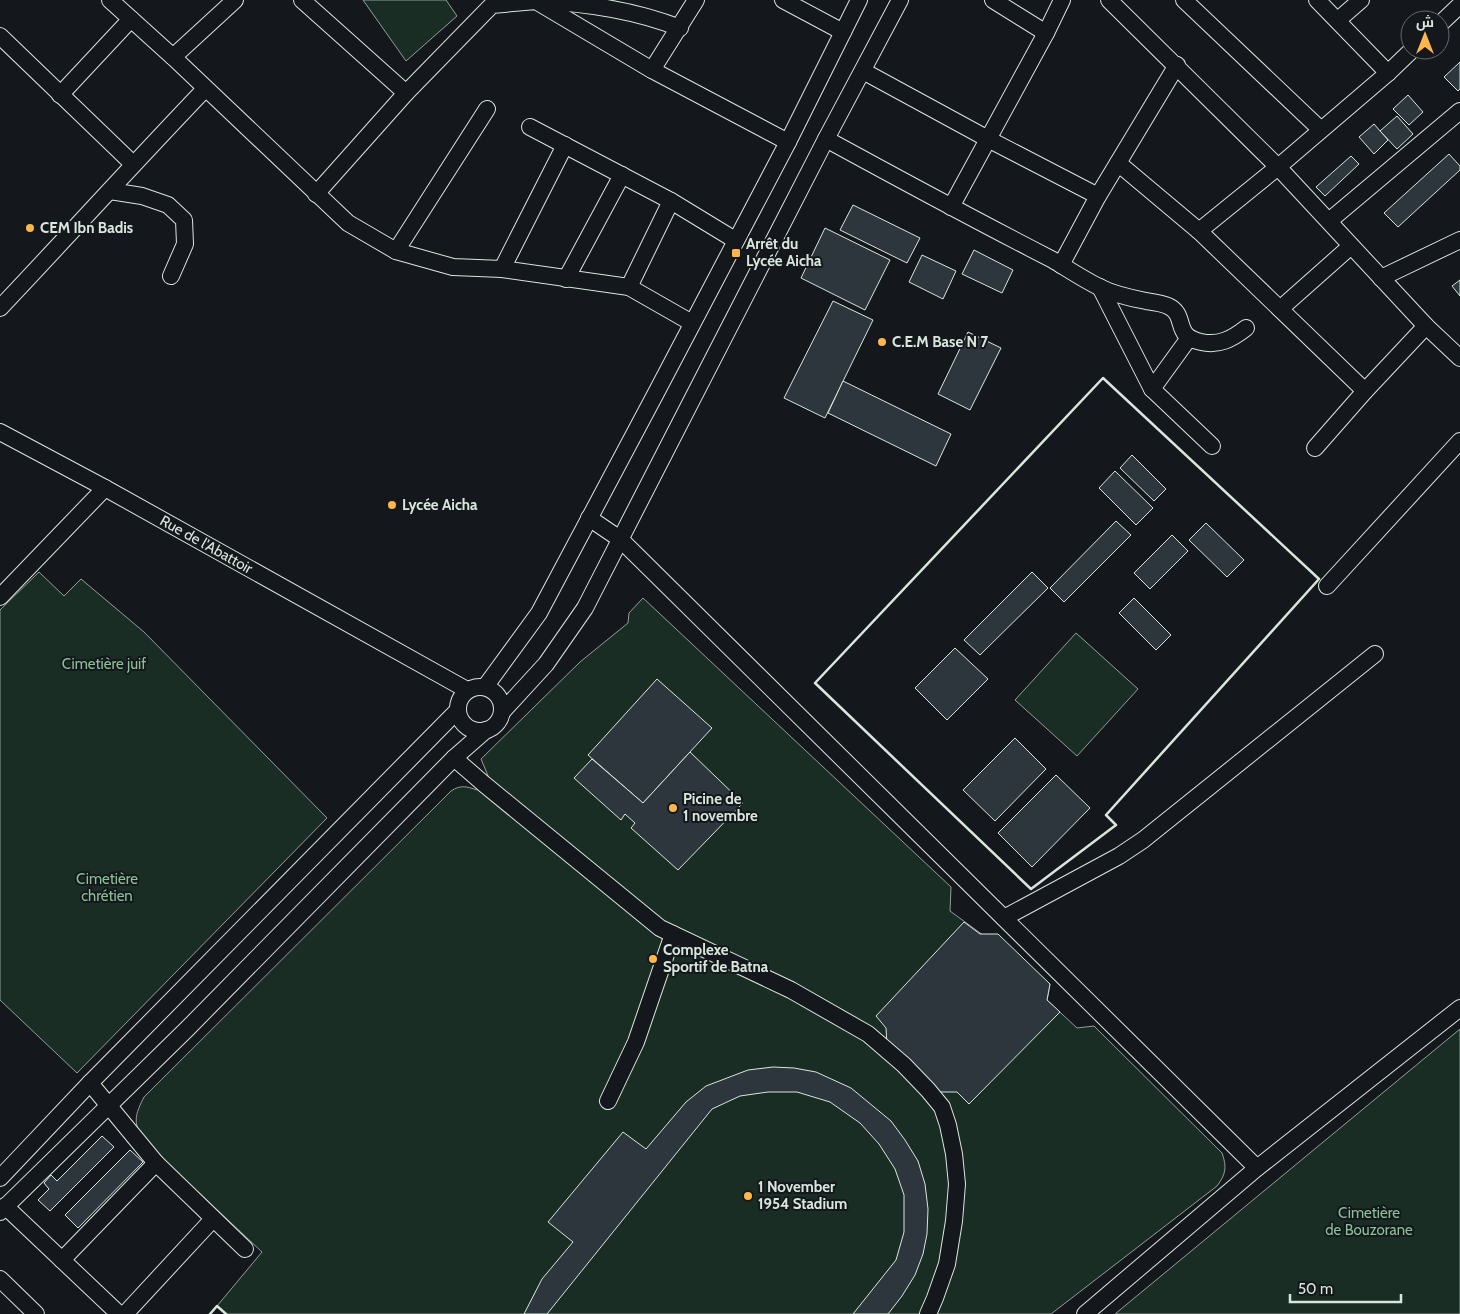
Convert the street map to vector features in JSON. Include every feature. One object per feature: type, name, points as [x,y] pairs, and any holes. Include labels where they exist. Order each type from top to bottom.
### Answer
[{"type":"street","points":[[110,0],[348,223],[396,252],[453,267],[502,269],[629,287],[692,323]]},
{"type":"street","points":[[173,57],[235,0]]},
{"type":"street","points":[[302,0],[406,93]]},
{"type":"street","points":[[652,70],[696,0]]},
{"type":"street","points":[[783,0],[843,32]]},
{"type":"street","points":[[484,687],[539,613],[788,142],[859,0]]},
{"type":"street","points":[[502,712],[546,664],[585,608],[826,139],[900,0]]},
{"type":"street","points":[[993,0],[1046,33]]},
{"type":"street","points":[[951,207],[1062,0]]},
{"type":"street","points":[[1109,0],[1278,167],[1426,326],[1460,358]]},
{"type":"street","points":[[1184,0],[1320,129]]},
{"type":"street","points":[[1317,0],[1388,73]]},
{"type":"street","points":[[1338,20],[1361,0]]},
{"type":"street","points":[[536,1],[652,70],[788,142]]},
{"type":"street","points":[[316,194],[406,93],[492,3],[568,2],[620,9],[658,19],[680,28]]},
{"type":"street","points":[[1450,14],[1460,5]]},
{"type":"street","points":[[60,95],[131,19]]},
{"type":"street","points":[[0,36],[133,164]]},
{"type":"street","points":[[1199,231],[1278,167],[1402,60]]},
{"type":"street","points":[[1061,265],[1098,196],[1176,65]]},
{"type":"street","points":[[863,71],[1098,196]]},
{"type":"street","points":[[0,308],[205,89]]},
{"type":"street","points":[[396,252],[487,108]]},
{"type":"street","points":[[1329,222],[1460,111]]},
{"type":"street","points":[[530,128],[671,201],[735,240]]},
{"type":"street","points":[[826,139],[1100,287],[1127,297],[1167,305],[1179,315],[1182,331],[1189,338],[1200,342],[1213,343],[1229,340],[1246,328]]},
{"type":"street","points":[[502,269],[565,145]]},
{"type":"street","points":[[1118,163],[1199,231],[1364,392]]},
{"type":"street","points":[[566,279],[622,175]]},
{"type":"street","points":[[110,191],[142,196],[168,205],[184,220],[185,244],[171,276]]},
{"type":"street","points":[[629,287],[671,201]]},
{"type":"street","points":[[1381,278],[1460,240]]},
{"type":"street","points":[[1280,309],[1352,246]]},
{"type":"street","points":[[1100,287],[1152,388],[1212,446]]},
{"type":"street","points":[[1315,448],[1426,326]]},
{"type":"street","points":[[1152,388],[1189,338]]},
{"type":"street","name":"Rue de l'Abattoir","points":[[0,432],[105,488],[467,690]]},
{"type":"street","points":[[1327,586],[1460,441]]},
{"type":"street","points":[[0,597],[105,488]]},
{"type":"street","points":[[589,518],[620,539],[1257,1168]]},
{"type":"street","points":[[1004,918],[1119,856],[1143,840],[1375,654]]},
{"type":"street","points":[[474,687],[484,687],[494,692],[502,704],[499,721],[493,727],[486,730],[477,731],[469,729],[462,723],[457,711],[458,704],[462,695],[467,690],[474,687]]},
{"type":"street","points":[[0,1178],[90,1083],[457,711]]},
{"type":"street","points":[[119,1314],[62,1260],[2,1209],[109,1106],[454,758],[486,730]]},
{"type":"street","points":[[454,758],[660,928],[791,990],[868,1034],[904,1065],[942,1106],[954,1154],[957,1184],[954,1221],[947,1264],[936,1298],[928,1314]]},
{"type":"street","points":[[608,1101],[636,1042],[673,934]]},
{"type":"street","points":[[1085,1314],[1257,1168],[1460,1008]]},
{"type":"street","points":[[90,1083],[156,1163],[245,1249]]},
{"type":"street","points":[[62,1260],[156,1163]]},
{"type":"street","points":[[125,1314],[213,1219]]},
{"type":"street","points":[[0,1279],[36,1314]]},
{"type":"green space","points":[[363,0],[446,0],[457,16],[406,61]]},
{"type":"green space","name":"Cimetière chrétien","points":[[39,572],[64,596],[81,579],[144,632],[327,818],[77,1073],[0,1000],[0,610]]},
{"type":"green space","name":"Complexe Sportif de Batna","points":[[643,598],[951,887],[950,911],[1050,984],[1047,1000],[1077,1028],[1094,1026],[1222,1153],[1225,1170],[1220,1182],[1051,1314],[226,1314],[217,1306],[262,1252],[149,1146],[136,1123],[136,1117],[144,1097],[451,791],[463,787],[477,790],[489,778],[481,759],[580,662],[628,623],[629,613]]},
{"type":"green space","points":[[1076,633],[1138,689],[1077,756],[1015,700]]},
{"type":"green space","name":"Cimetière de Bouzorane","points":[[1460,1029],[1460,1314],[1115,1314]]},
{"type":"building","points":[[1460,62],[1460,89],[1458,91],[1444,77]]},
{"type":"building","points":[[1408,95],[1423,112],[1409,125],[1393,109]]},
{"type":"building","points":[[1397,116],[1413,134],[1397,149],[1380,131]]},
{"type":"building","points":[[1374,124],[1388,140],[1374,154],[1359,137]]},
{"type":"building","points":[[1449,154],[1460,166],[1460,170],[1398,227],[1384,213]]},
{"type":"building","points":[[1351,156],[1359,164],[1325,196],[1316,187]]},
{"type":"building","points":[[853,205],[920,238],[907,263],[840,230]]},
{"type":"building","points":[[825,228],[890,260],[865,310],[801,278]]},
{"type":"building","points":[[974,250],[1013,270],[1002,293],[962,274]]},
{"type":"building","points":[[922,255],[956,271],[943,299],[909,282]]},
{"type":"building","points":[[1460,280],[1460,296],[1452,286]]},
{"type":"building","points":[[833,301],[873,320],[825,418],[784,398]]},
{"type":"building","points":[[968,332],[1001,348],[970,410],[938,394]]},
{"type":"building","points":[[843,381],[951,434],[936,466],[828,413]]},
{"type":"building","points":[[1132,455],[1166,489],[1154,501],[1120,468]]},
{"type":"building","points":[[1115,471],[1153,508],[1136,525],[1099,488]]},
{"type":"building","points":[[1116,521],[1131,535],[1064,602],[1050,588]]},
{"type":"building","points":[[1206,523],[1244,560],[1227,577],[1189,540]]},
{"type":"building","points":[[1172,535],[1188,551],[1150,589],[1134,573]]},
{"type":"building","points":[[1032,572],[1048,588],[980,655],[964,640]]},
{"type":"building","points":[[1134,598],[1171,635],[1156,650],[1119,613]]},
{"type":"building","points":[[955,648],[988,679],[947,720],[915,688]]},
{"type":"building","points":[[657,679],[712,728],[643,803],[588,755]]},
{"type":"building","points":[[1015,738],[1046,769],[995,821],[963,790]]},
{"type":"building","name":"Picine de 1 novembre","points":[[690,752],[743,803],[678,870],[631,828],[635,823],[625,814],[621,820],[574,778],[592,759],[643,803]]},
{"type":"building","points":[[1056,775],[1090,808],[1032,867],[998,833]]},
{"type":"building","points":[[964,922],[980,934],[998,934],[1050,984],[1047,1000],[1060,1012],[969,1104],[957,1092],[940,1092],[887,1045],[886,1028],[876,1016]]},
{"type":"building","points":[[773,1067],[816,1072],[851,1088],[891,1121],[918,1161],[925,1184],[928,1209],[927,1234],[923,1254],[915,1275],[888,1314],[853,1314],[896,1260],[904,1232],[904,1195],[895,1169],[879,1144],[860,1123],[830,1102],[797,1092],[768,1092],[740,1096],[712,1109],[547,1314],[524,1314],[542,1279],[573,1242],[548,1222],[623,1132],[646,1149],[686,1102],[706,1086],[748,1070]]},
{"type":"building","points":[[102,1136],[114,1147],[50,1211],[38,1200],[49,1189],[44,1183],[51,1175],[57,1181]]},
{"type":"building","points":[[130,1150],[143,1162],[78,1228],[65,1215]]},
{"type":"wall","points":[[1103,378],[1319,579],[1106,815],[1116,825],[1031,889],[815,683],[1103,378]]},
{"type":"wall","points":[[210,1314],[217,1306],[226,1314]]},
{"type":"place","name":"CEM Ibn Badis","points":[[30,228]]},
{"type":"place","name":"Arrêt du Lycée Aicha","points":[[736,253]]},
{"type":"place","name":"C.E.M Base N 7","points":[[882,342]]},
{"type":"place","name":"Lycée Aicha","points":[[392,505]]},
{"type":"place","name":"Picine de 1 novembre","points":[[673,808]]},
{"type":"place","name":"Complexe Sportif de Batna","points":[[653,959]]},
{"type":"place","name":"1 November 1954 Stadium","points":[[748,1196]]},
{"type":"park label","name":"Cimetière juif","points":[[104,664]]}]
